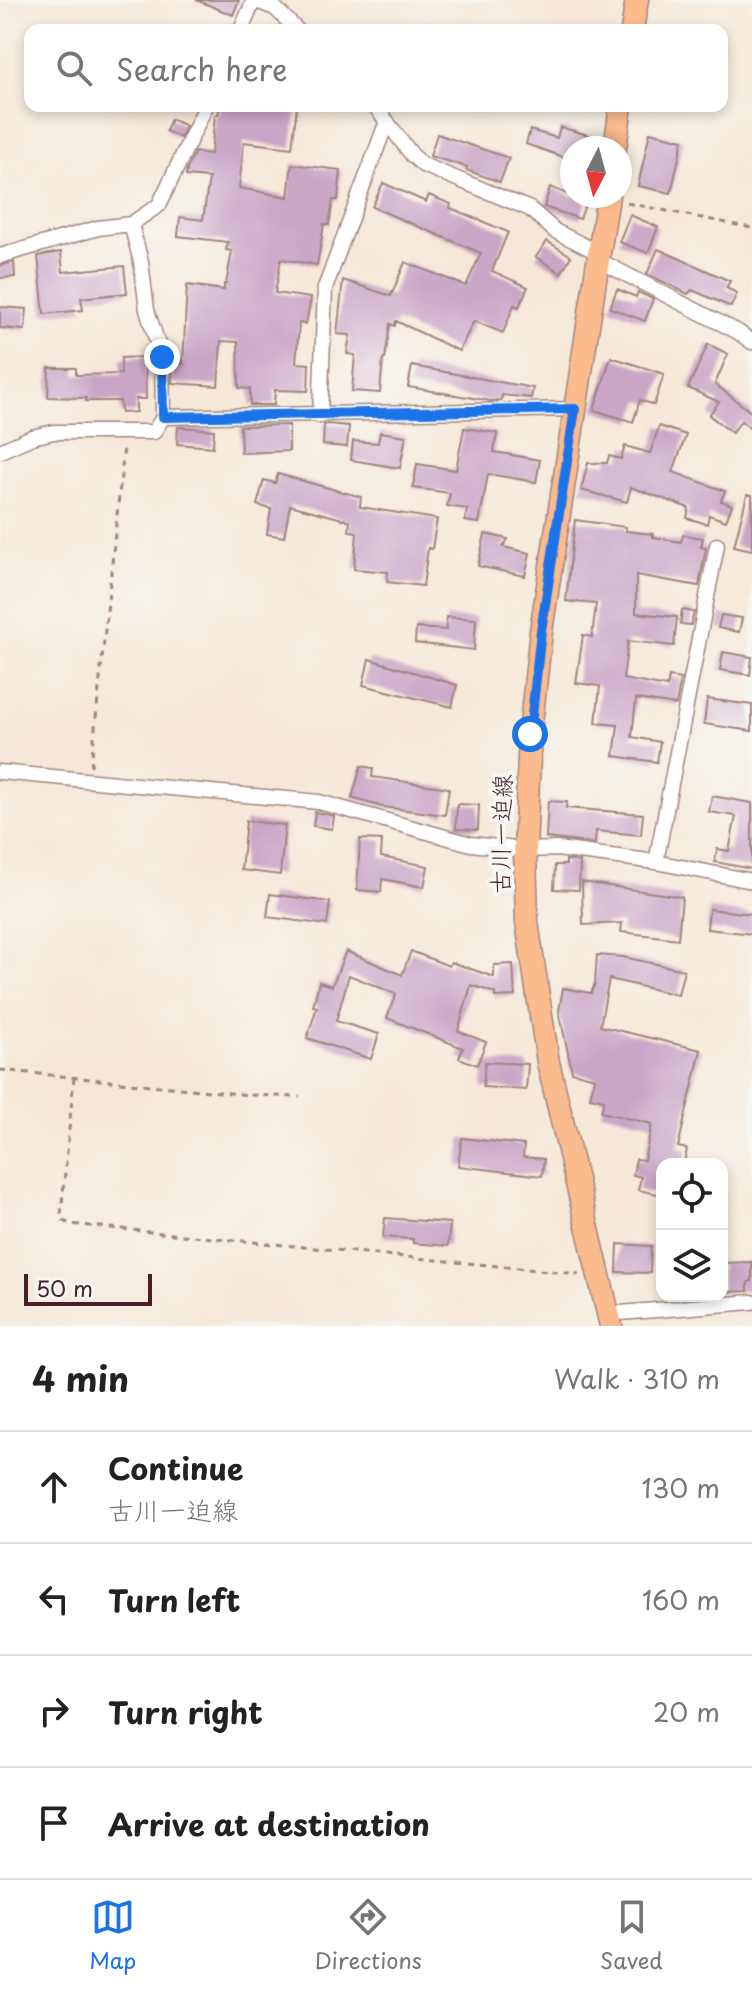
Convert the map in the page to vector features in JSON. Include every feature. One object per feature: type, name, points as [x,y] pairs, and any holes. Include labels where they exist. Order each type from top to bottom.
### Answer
[{"type":"main road","points":[[633,24],[637,0]]},
{"type":"main road","points":[[617,136],[620,112]]},
{"type":"main road","name":"古川一迫線","points":[[606,208],[541,631],[530,734],[525,850],[527,922],[548,1062],[609,1320]]},
{"type":"street","points":[[244,24],[254,0],[275,8],[291,24]]},
{"type":"street","points":[[0,256],[98,228],[131,224],[159,205],[203,112]]},
{"type":"street","points":[[380,112],[423,165],[530,209],[555,231],[752,342]]},
{"type":"street","points":[[320,416],[325,288],[387,121]]},
{"type":"street","points":[[0,451],[32,437],[54,432],[154,432],[163,417],[162,357],[147,310],[141,262],[131,224]]},
{"type":"street","points":[[163,417],[575,409]]},
{"type":"street","points":[[656,862],[717,545]]},
{"type":"street","points":[[0,772],[319,802],[471,844],[525,850],[557,849],[656,862],[752,881]]},
{"type":"street","points":[[609,1320],[752,1302]]},
{"type":"path","points":[[632,202],[752,228]]},
{"type":"path","points":[[90,780],[126,431]]},
{"type":"path","points":[[0,1070],[250,1095],[300,1097]]},
{"type":"path","points":[[74,1077],[61,1215],[70,1224],[599,1274]]},
{"type":"building","points":[[196,0],[239,0],[233,15]]},
{"type":"building","points":[[219,112],[296,112],[292,148],[244,142],[239,188],[288,197],[292,164],[341,170],[338,200],[333,200],[329,225],[324,224],[317,265],[281,259],[275,293],[311,298],[306,324],[299,323],[296,363],[309,364],[308,391],[275,390],[274,405],[250,405],[250,389],[239,388],[238,342],[221,341],[218,386],[172,383],[173,363],[183,364],[187,285],[224,290],[232,251],[226,250],[228,242],[178,236],[180,217],[203,220],[209,178],[186,176],[187,169],[195,152],[211,154],[215,115]]},
{"type":"building","points":[[171,119],[186,126],[180,138],[166,131]]},
{"type":"building","points":[[560,127],[592,136],[560,136],[560,156],[526,144],[530,130],[557,138]]},
{"type":"building","points":[[650,132],[683,140],[671,193],[638,186]]},
{"type":"building","points":[[437,134],[509,158],[500,182],[466,170],[467,167],[430,156]]},
{"type":"building","points":[[383,183],[426,202],[429,195],[451,204],[450,208],[508,232],[492,271],[528,287],[519,307],[514,305],[503,333],[474,321],[459,351],[396,321],[395,326],[390,324],[380,393],[352,391],[355,355],[347,354],[350,335],[337,334],[343,280],[391,296],[405,262],[466,286],[481,253],[372,207]]},
{"type":"building","points":[[550,187],[560,191],[560,208],[584,208],[580,219],[544,207]]},
{"type":"building","points":[[630,215],[658,227],[648,253],[619,242]]},
{"type":"building","points":[[547,241],[571,256],[561,273],[536,257]]},
{"type":"building","points":[[658,249],[730,281],[726,288],[737,293],[731,307],[692,290],[688,294],[647,274]]},
{"type":"building","points":[[61,252],[63,272],[124,266],[127,293],[81,298],[83,310],[44,314],[38,256]]},
{"type":"building","points":[[14,262],[15,277],[0,278],[0,266]]},
{"type":"building","points":[[617,289],[636,297],[638,292],[653,299],[645,321],[610,308]]},
{"type":"building","points":[[0,307],[27,309],[25,330],[0,328]]},
{"type":"building","points":[[708,344],[728,354],[715,384],[752,413],[752,430],[741,421],[732,433],[709,415],[719,402],[688,388]]},
{"type":"building","points":[[145,357],[146,399],[136,399],[136,412],[121,413],[120,401],[48,397],[49,368],[76,368],[76,375],[121,374],[121,358]]},
{"type":"building","points":[[611,357],[664,374],[654,405],[640,400],[633,422],[594,410]]},
{"type":"building","points":[[412,366],[533,388],[531,398],[502,395],[501,400],[491,401],[408,387]]},
{"type":"building","points":[[289,425],[289,451],[241,453],[240,426]]},
{"type":"building","points":[[324,425],[349,426],[347,447],[323,445]]},
{"type":"building","points":[[659,426],[686,435],[673,472],[725,491],[721,501],[732,505],[726,521],[709,515],[707,524],[687,518],[689,508],[631,487],[627,502],[581,490],[588,463],[607,463],[609,456],[621,459],[625,446],[650,453]]},
{"type":"building","points":[[178,427],[214,430],[213,447],[177,444]]},
{"type":"building","points":[[464,428],[497,433],[494,452],[540,460],[536,482],[488,474],[479,523],[465,521],[467,509],[447,506],[450,493],[413,488],[417,464],[456,470]]},
{"type":"building","points":[[380,432],[406,436],[400,468],[351,460],[353,441],[378,443]]},
{"type":"building","points":[[278,474],[361,497],[360,507],[437,519],[432,549],[428,548],[423,586],[387,582],[388,572],[354,569],[357,532],[349,531],[350,521],[290,505],[284,537],[267,534],[271,509],[257,505],[264,480],[275,483]]},
{"type":"building","points":[[747,495],[752,495],[752,550],[734,546]]},
{"type":"building","points":[[575,520],[626,527],[626,531],[681,542],[683,535],[703,538],[701,547],[706,548],[699,586],[636,575],[636,613],[677,617],[674,646],[628,641],[623,679],[667,687],[669,677],[681,679],[676,705],[636,699],[632,737],[660,742],[657,762],[614,756],[618,725],[596,723],[600,686],[576,683],[583,635],[592,637],[596,604],[566,601]]},
{"type":"building","points":[[485,534],[508,539],[503,547],[530,553],[525,576],[478,566]]},
{"type":"building","points":[[682,610],[694,612],[691,625],[680,624]]},
{"type":"building","points":[[721,615],[742,618],[739,632],[718,628]]},
{"type":"building","points":[[446,617],[476,619],[474,650],[415,643],[416,628],[446,630]]},
{"type":"building","points":[[723,652],[752,657],[750,675],[720,670]]},
{"type":"building","points":[[369,659],[457,685],[452,707],[363,685]]},
{"type":"building","points":[[707,699],[752,705],[752,731],[704,724]]},
{"type":"building","points":[[361,766],[373,768],[372,777],[449,788],[445,815],[383,807],[352,798]]},
{"type":"building","points":[[712,796],[752,803],[752,869],[715,862],[717,849],[729,851],[736,816],[709,812]]},
{"type":"building","points":[[548,801],[567,802],[566,808],[643,814],[641,835],[596,831],[595,844],[546,838]]},
{"type":"building","points":[[457,804],[479,805],[478,830],[456,829]]},
{"type":"building","points":[[315,812],[334,816],[332,829],[313,826]]},
{"type":"building","points":[[246,821],[285,825],[280,875],[241,870]]},
{"type":"building","points":[[360,839],[382,840],[381,857],[428,866],[424,887],[382,879],[381,892],[357,890]]},
{"type":"building","points":[[566,860],[580,862],[579,890],[554,889],[555,865],[566,865]]},
{"type":"building","points":[[582,882],[682,897],[678,939],[621,932],[622,923],[583,925]]},
{"type":"building","points":[[270,894],[330,902],[327,925],[267,917]]},
{"type":"building","points":[[709,909],[752,914],[752,934],[707,929]]},
{"type":"building","points":[[346,951],[402,975],[411,951],[449,966],[451,962],[494,977],[494,965],[513,964],[515,996],[495,997],[495,993],[471,985],[458,1031],[486,1042],[477,1065],[459,1058],[463,1048],[387,1018],[396,994],[349,975],[336,1021],[379,1034],[371,1059],[307,1038],[317,1007],[313,1006],[319,982],[332,986]]},
{"type":"building","points":[[597,955],[623,957],[684,970],[678,995],[609,979],[600,1026],[701,1050],[678,1147],[687,1149],[685,1158],[656,1158],[656,1194],[638,1190],[641,1177],[633,1175],[636,1159],[644,1160],[652,1124],[601,1112],[604,1100],[590,1097],[595,1078],[572,1072],[559,1011],[563,988],[591,993]]},
{"type":"building","points":[[485,1062],[528,1064],[526,1090],[483,1087]]},
{"type":"building","points":[[462,1138],[524,1145],[523,1157],[544,1159],[542,1176],[458,1166]]},
{"type":"building","points":[[385,1218],[450,1223],[448,1246],[383,1237]]},
{"type":"building","points":[[618,1244],[651,1246],[650,1273],[617,1272]]},
{"type":"building","points":[[752,1262],[752,1281],[748,1282],[748,1291],[728,1292],[728,1263]]},
{"type":"route","points":[[162,357],[163,417],[575,409],[541,631],[530,734]]}]
